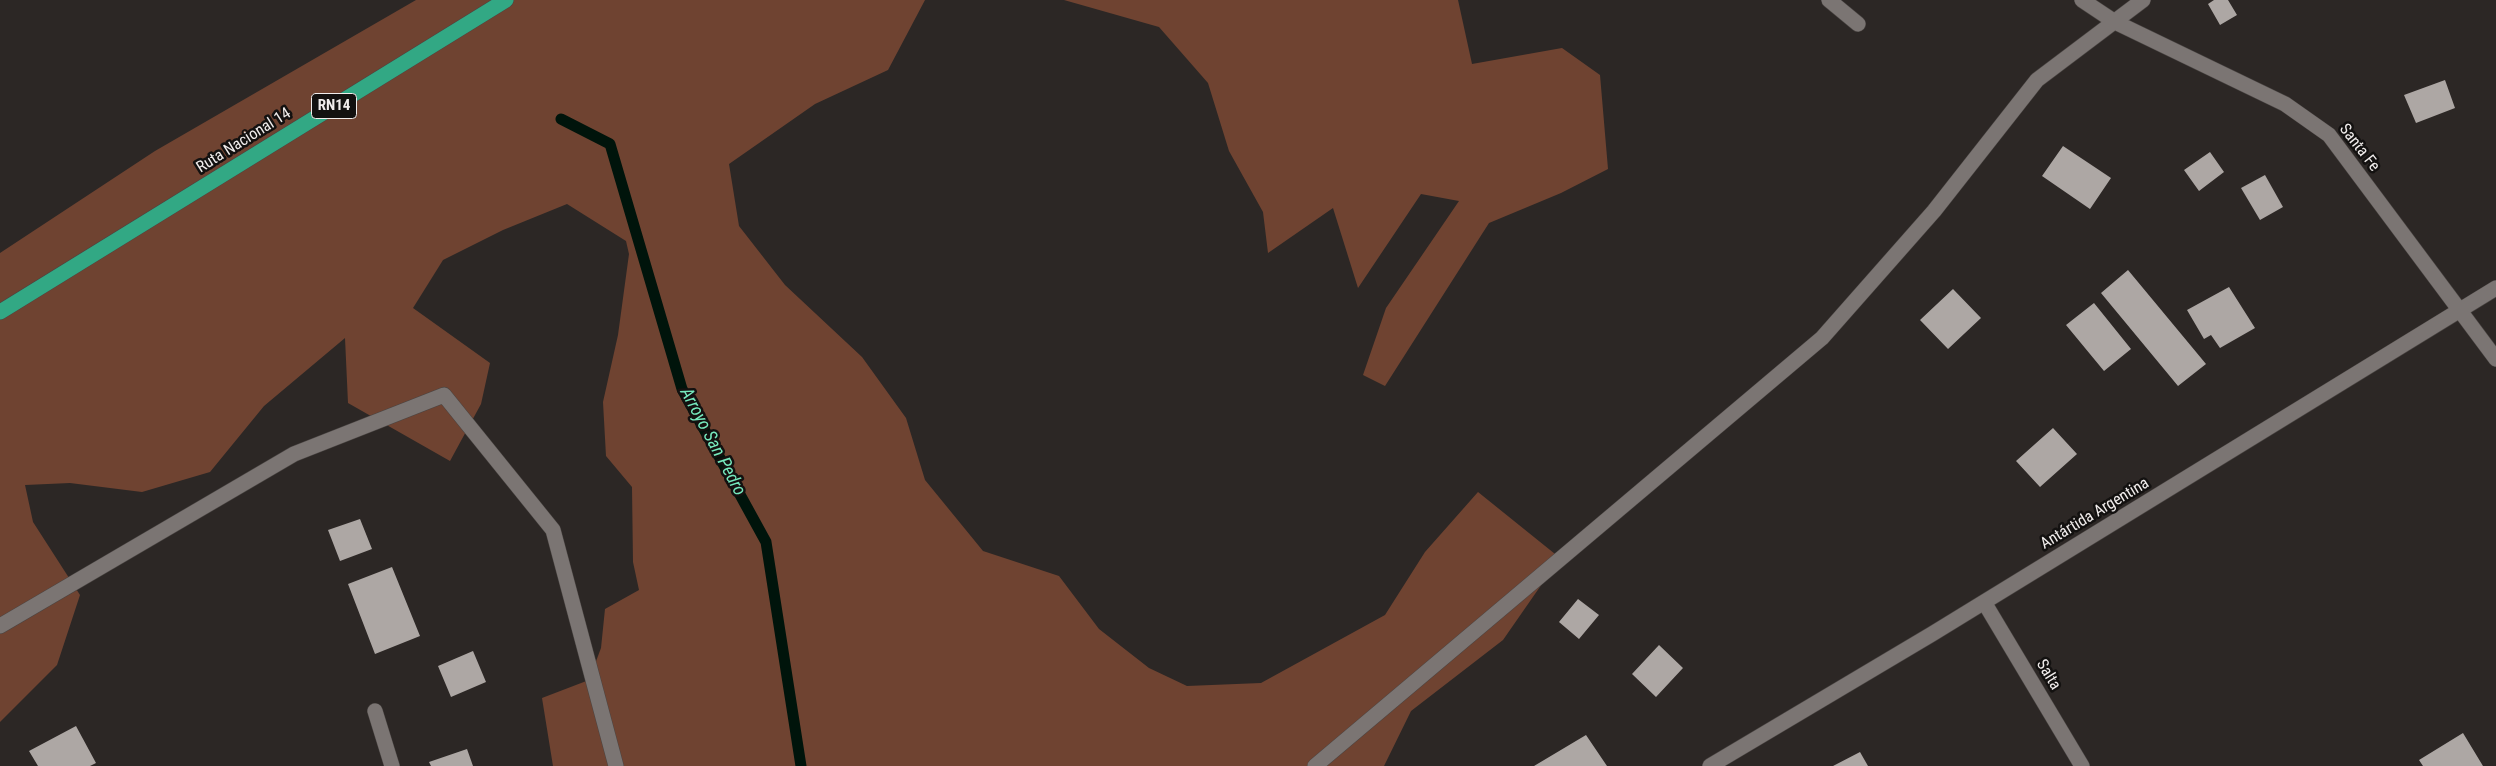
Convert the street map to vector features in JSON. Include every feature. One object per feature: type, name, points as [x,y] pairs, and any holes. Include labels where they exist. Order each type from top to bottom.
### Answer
[{"type":"highway","name":"Ruta Nacional 14","points":[[0,312],[506,0]]},
{"type":"street","points":[[1829,0],[1858,24]]},
{"type":"street","name":"Santa Fe","points":[[2082,0],[2115,22],[2285,104],[2329,135],[2496,359]]},
{"type":"street","points":[[1315,766],[1822,338],[1934,211],[2038,80],[2143,0]]},
{"type":"street","name":"Antártida Argentina","points":[[1710,766],[1984,602],[2496,288]]},
{"type":"street","points":[[0,626],[294,454],[444,395],[553,530],[616,766]]},
{"type":"street","name":"Salta","points":[[1984,602],[2082,766]]},
{"type":"street","points":[[375,711],[392,766]]},
{"type":"shaded area","points":[[416,0],[925,0],[888,70],[815,104],[729,164],[739,226],[785,285],[862,357],[906,418],[925,480],[983,551],[1059,576],[1099,629],[1149,668],[1187,686],[1261,683],[1385,615],[1425,552],[1478,492],[1560,558],[1503,640],[1411,711],[1384,766],[553,766],[542,698],[589,680],[601,648],[605,609],[639,590],[633,562],[632,487],[606,456],[603,402],[618,335],[629,254],[626,241],[567,204],[503,230],[443,260],[413,308],[490,363],[481,404],[450,461],[348,403],[345,338],[264,406],[210,472],[142,492],[70,483],[25,485],[33,522],[80,595],[57,665],[0,722],[0,253],[155,151]]},
{"type":"shaded area","points":[[1064,0],[1458,0],[1472,64],[1562,48],[1600,75],[1608,169],[1561,193],[1489,223],[1385,386],[1363,375],[1386,308],[1459,201],[1421,194],[1358,288],[1333,208],[1268,253],[1263,212],[1229,151],[1208,83],[1159,27]]},
{"type":"building","points":[[2214,0],[2228,0],[2237,15],[2220,25],[2208,4]]},
{"type":"building","points":[[2445,80],[2455,108],[2416,123],[2404,95]]},
{"type":"building","points":[[2063,146],[2111,178],[2090,209],[2042,176]]},
{"type":"building","points":[[2210,152],[2224,172],[2199,191],[2184,170]]},
{"type":"building","points":[[2265,175],[2283,207],[2260,220],[2241,188]]},
{"type":"building","points":[[2128,270],[2206,364],[2178,386],[2101,293]]},
{"type":"building","points":[[2229,287],[2255,328],[2220,348],[2211,335],[2204,339],[2187,310]]},
{"type":"building","points":[[1953,289],[1981,318],[1948,349],[1920,320]]},
{"type":"building","points":[[2094,303],[2131,349],[2104,371],[2066,325]]},
{"type":"building","points":[[2053,428],[2077,454],[2040,487],[2016,461]]},
{"type":"building","points":[[360,519],[372,549],[340,561],[328,530]]},
{"type":"building","points":[[392,567],[420,636],[375,654],[348,584]]},
{"type":"building","points":[[1578,599],[1599,615],[1579,639],[1559,622]]},
{"type":"building","points":[[1659,645],[1683,668],[1656,697],[1632,674]]},
{"type":"building","points":[[473,651],[486,682],[451,697],[438,666]]},
{"type":"building","points":[[76,726],[96,763],[90,766],[38,766],[29,751]]},
{"type":"building","points":[[2463,733],[2483,766],[2423,766],[2419,760]]},
{"type":"building","points":[[1586,735],[1607,766],[1534,766]]},
{"type":"building","points":[[467,749],[473,766],[431,766],[429,762]]},
{"type":"building","points":[[1860,752],[1868,766],[1833,766]]},
{"type":"waterway","name":"Arroyo San Pedro","points":[[561,119],[610,144],[682,389],[766,542],[801,766]]}]
